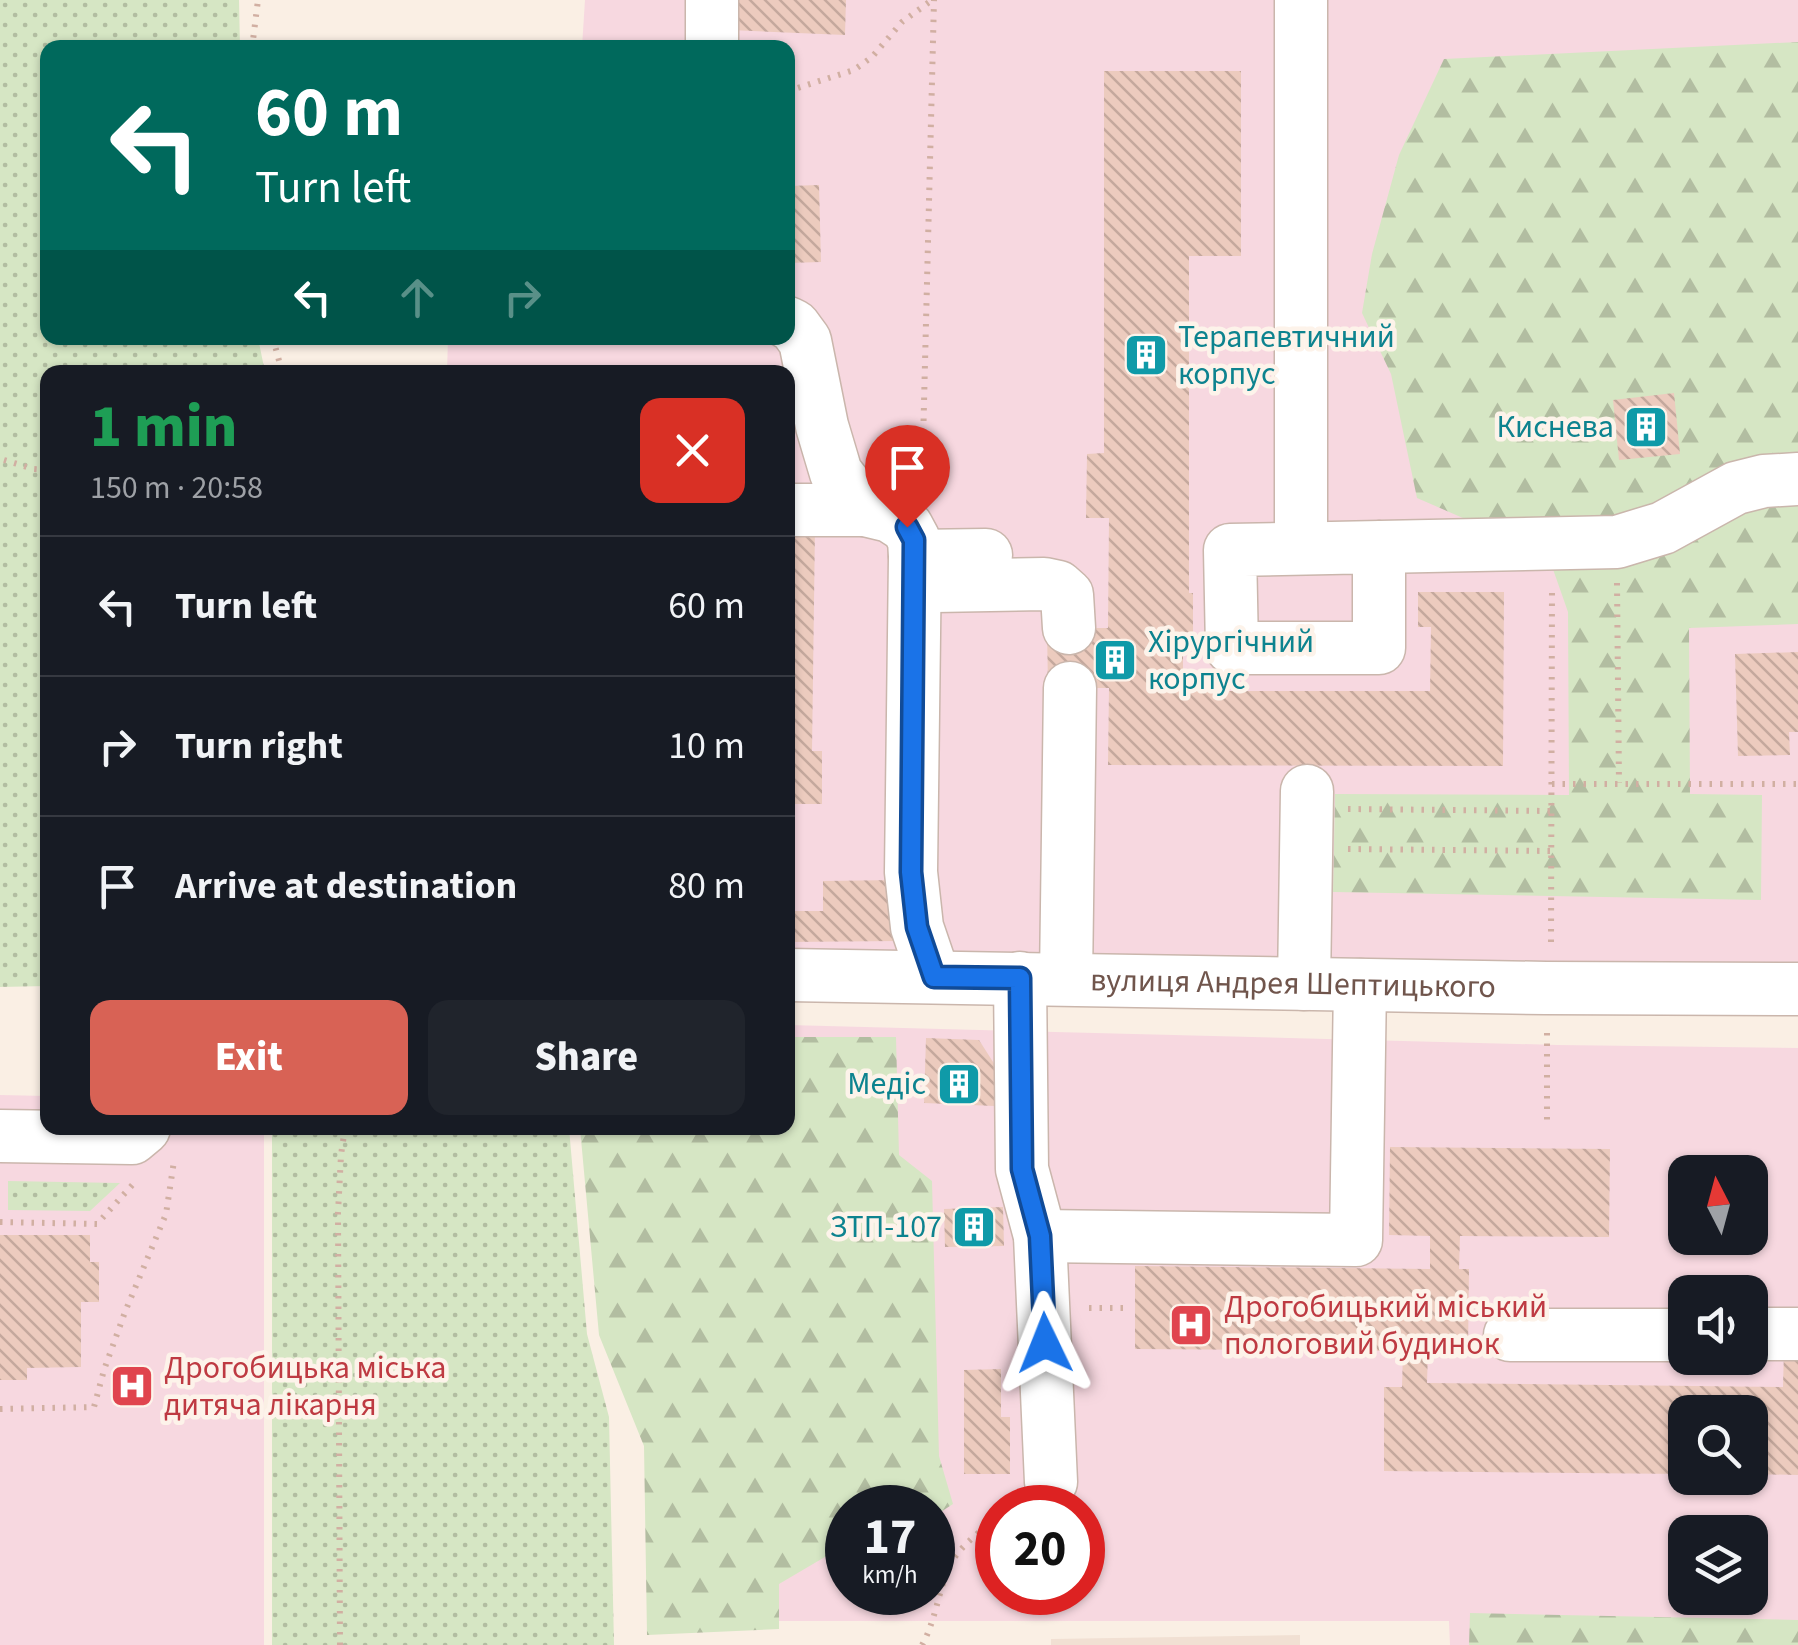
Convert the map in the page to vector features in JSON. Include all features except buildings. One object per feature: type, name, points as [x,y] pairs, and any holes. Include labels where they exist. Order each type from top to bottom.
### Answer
[{"type":"lane","points":[[712,0],[712,40]]},
{"type":"lane","points":[[1301,0],[1301,548]]},
{"type":"lane","points":[[795,327],[805,341],[836,474],[866,510]]},
{"type":"lane","points":[[1379,547],[1379,648],[1232,648],[1230,550],[1616,542],[1663,528],[1736,488],[1764,481],[1798,480]]},
{"type":"lane","points":[[795,510],[866,510],[890,516],[907,527],[913,558],[911,872],[917,927],[934,977]]},
{"type":"lane","points":[[913,558],[986,555]]},
{"type":"lane","points":[[913,558],[1058,587],[1067,595],[1069,628]]},
{"type":"lane","points":[[1051,1482],[1040,1236],[1022,1169],[1070,688]]},
{"type":"lane","points":[[1304,984],[1307,816]]},
{"type":"lane","name":"вулиця Андрея Шептицького","points":[[795,976],[1360,985],[1549,965],[1798,990]]},
{"type":"lane","points":[[1040,1236],[1356,1240],[1360,985]]},
{"type":"lane","points":[[0,1136],[132,1138],[154,1154]]},
{"type":"lane","points":[[1510,1335],[1668,1334]]},
{"type":"lane","points":[[1768,1334],[1798,1334]]},
{"type":"path","points":[[253,40],[258,0]]},
{"type":"path","points":[[795,89],[854,70],[872,57],[902,22],[933,0]]},
{"type":"path","points":[[913,558],[921,520],[933,0]]},
{"type":"path","points":[[4,460],[40,469]]},
{"type":"path","points":[[1616,542],[1619,783]]},
{"type":"path","points":[[1547,1122],[1552,544]]},
{"type":"path","points":[[1552,784],[1798,784]]},
{"type":"path","points":[[1307,816],[1552,811]]},
{"type":"path","points":[[1307,816],[1552,851]]},
{"type":"path","points":[[340,1645],[338,1232],[343,1135]]},
{"type":"path","points":[[0,1222],[96,1224],[154,1154]]},
{"type":"path","points":[[0,1409],[94,1406],[125,1312],[166,1214],[154,1154]]},
{"type":"path","points":[[922,1645],[950,1564],[975,1536]]},
{"type":"shaded area","points":[[585,0],[1798,0],[1798,966],[795,957],[795,365],[447,365],[448,345],[795,345],[795,40],[582,40]]},
{"type":"shaded area","name":"Дрогобицький міський пологовий будинок","points":[[795,1025],[1798,1048],[1798,1645],[1450,1645],[1449,1621],[702,1621],[787,1135],[795,1135]]},
{"type":"shaded area","name":"Дрогобицька міська дитяча лікарня","points":[[0,1095],[40,1096],[40,1135],[264,1135],[264,1645],[0,1645]]},
{"type":"shaded area","points":[[1300,1635],[1300,1645],[1051,1645],[1051,1639]]},
{"type":"green space","points":[[0,0],[239,0],[240,40],[40,40],[40,345],[259,345],[264,365],[40,365],[40,986],[0,987]]},
{"type":"green space","points":[[1798,42],[1798,624],[1689,628],[1690,794],[1762,795],[1761,900],[1333,892],[1335,794],[1569,795],[1568,612],[1548,555],[1417,498],[1391,374],[1362,313],[1372,254],[1399,155],[1444,59]]},
{"type":"green space","points":[[795,1037],[896,1037],[899,1155],[932,1181],[939,1456],[947,1485],[825,1485],[825,1557],[779,1584],[779,1629],[647,1635],[644,1446],[599,1335],[581,1135],[795,1135]]},
{"type":"green space","points":[[272,1135],[570,1135],[587,1334],[609,1417],[614,1645],[272,1645]]},
{"type":"green space","points":[[8,1181],[120,1183],[90,1211],[8,1210]]},
{"type":"green space","points":[[1470,1613],[1798,1620],[1798,1645],[1469,1645]]},
{"type":"place","name":"Терапевтичний корпус","points":[[1146,355]]},
{"type":"place","name":"Киснева","points":[[1646,427]]},
{"type":"place","name":"Хірургічний корпус","points":[[1115,660]]},
{"type":"place","name":"Медіс","points":[[959,1084]]},
{"type":"place","name":"ЗТП-107","points":[[974,1227]]},
{"type":"place","name":"Дрогобицький міський пологовий будинок","points":[[1191,1325]]},
{"type":"place","name":"Дрогобицька міська дитяча лікарня","points":[[132,1386]]},
{"type":"route","points":[[907,527],[914,540],[911,872],[917,927],[934,977],[1020,978],[1022,1169],[1040,1236],[1045,1343]]}]
